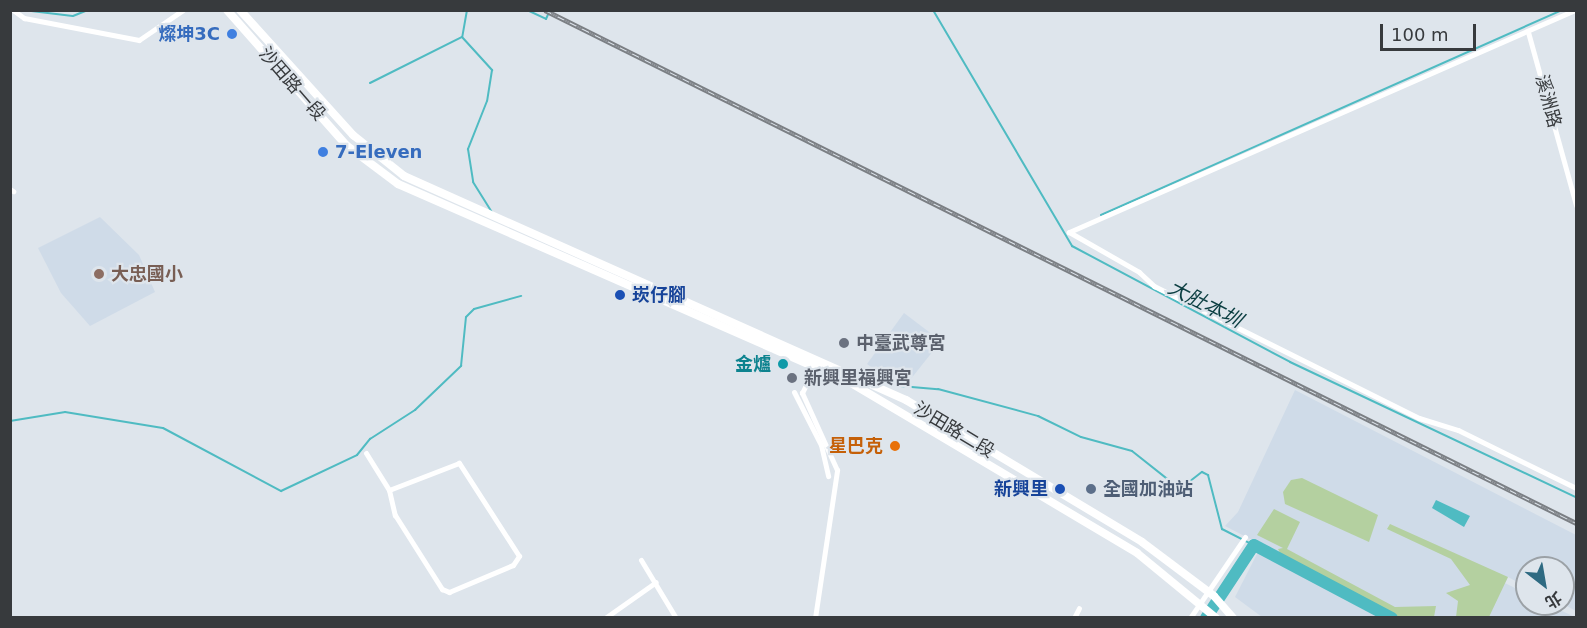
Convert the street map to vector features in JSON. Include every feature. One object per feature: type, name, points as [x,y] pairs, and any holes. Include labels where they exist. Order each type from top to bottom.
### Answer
[{"type":"main road","name":"沙田路一段","points":[[228,10],[346,145],[374,168],[441,207],[519,234]]},
{"type":"main road","name":"沙田路一段","points":[[240,10],[382,161],[444,198],[519,234]]},
{"type":"main road","name":"沙田路二段","points":[[519,234],[821,358],[906,400],[1142,542],[1212,594],[1232,616]]},
{"type":"main road","name":"沙田路二段","points":[[519,234],[814,367],[900,410],[1129,548],[1209,610]]},
{"type":"street","points":[[13,10],[24,18],[139,40],[183,10]]},
{"type":"street","points":[[1575,10],[1069,232],[1139,272],[1154,286],[1419,418],[1458,430],[1576,488]]},
{"type":"street","name":"溪洲路","points":[[1528,32],[1576,205]]},
{"type":"street","points":[[814,618],[837,470],[802,393],[814,367],[821,358]]},
{"type":"street","points":[[794,392],[821,446],[828,476]]},
{"type":"street","points":[[366,453],[389,490],[395,515],[442,589],[449,592],[513,565],[519,556],[459,463],[389,490]]},
{"type":"street","points":[[1190,618],[1209,610],[1212,594],[1245,537]]},
{"type":"street","points":[[641,560],[656,582],[673,616]]},
{"type":"street","points":[[605,618],[656,582]]},
{"type":"street","points":[[1074,618],[1079,608]]},
{"type":"shaded area","name":"大忠國小","points":[[100,217],[139,255],[155,292],[90,326],[61,293],[38,248]]},
{"type":"shaded area","points":[[904,313],[941,341],[910,380],[894,384],[867,364]]},
{"type":"shaded area","points":[[1295,390],[1576,535],[1576,611],[1575,556],[1515,556],[1515,581],[1508,577],[1505,583],[1515,588],[1515,616],[1575,617],[1401,617],[1225,526],[1238,512]]},
{"type":"shaded area","points":[[1258,552],[1377,617],[1262,617],[1235,597]]},
{"type":"green space","points":[[1302,478],[1378,515],[1369,542],[1285,504],[1283,492],[1291,480]]},
{"type":"green space","points":[[1274,509],[1300,522],[1287,549],[1395,607],[1436,606],[1434,617],[1395,617],[1284,561],[1278,549],[1283,548],[1257,535]]},
{"type":"green space","points":[[1390,524],[1508,577],[1489,617],[1456,617],[1458,601],[1446,593],[1470,585],[1451,559],[1387,529]]},
{"type":"water","points":[[1436,500],[1470,516],[1464,527],[1432,508]]},
{"type":"waterway","points":[[23,10],[73,16],[88,10]]},
{"type":"waterway","points":[[467,10],[462,37],[492,70],[487,101],[468,149],[473,182],[492,212]]},
{"type":"waterway","points":[[527,10],[546,19],[550,10]]},
{"type":"waterway","name":"大肚本圳","points":[[933,10],[1072,246],[1290,362],[1576,497]]},
{"type":"waterway","points":[[1101,215],[1562,10]]},
{"type":"waterway","points":[[370,83],[462,37]]},
{"type":"waterway","points":[[10,421],[65,412],[163,428],[281,491],[357,455],[370,439],[415,410],[461,366],[466,317],[474,309],[521,296]]},
{"type":"waterway","points":[[900,386],[938,389],[1038,416],[1081,437],[1132,451],[1180,489],[1202,472],[1208,475],[1222,529],[1254,545]]},
{"type":"waterway","points":[[1206,618],[1254,545],[1392,618]]},
{"type":"railway","points":[[545,10],[1576,523]]},
{"type":"place","name":"燦坤3C","points":[[232,34]]},
{"type":"place","name":"7-Eleven","points":[[323,152]]},
{"type":"place","name":"大忠國小","points":[[99,274]]},
{"type":"place","name":"崁仔腳","points":[[620,295]]},
{"type":"place","name":"中臺武尊宮","points":[[844,343]]},
{"type":"place","name":"金爐","points":[[783,364]]},
{"type":"place","name":"新興里福興宮","points":[[792,378]]},
{"type":"place","name":"星巴克","points":[[895,446]]},
{"type":"place","name":"新興里","points":[[1060,489]]},
{"type":"place","name":"全國加油站","points":[[1091,489]]}]
